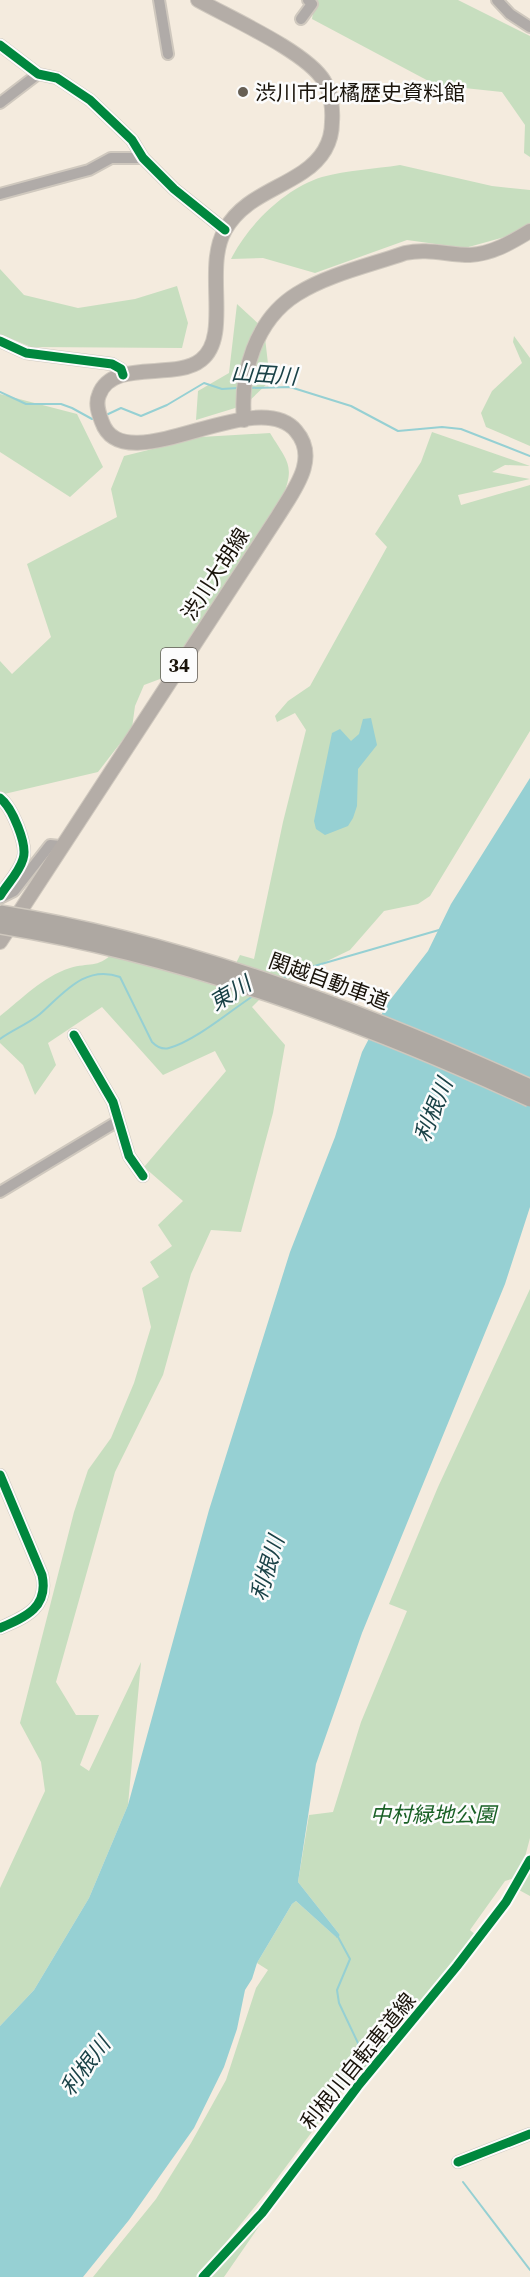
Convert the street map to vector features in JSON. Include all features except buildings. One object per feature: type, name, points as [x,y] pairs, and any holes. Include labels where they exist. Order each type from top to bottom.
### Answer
[{"type":"highway","name":"関越自動車道","points":[[0,913],[133,940],[242,972],[410,1034],[530,1087]]},
{"type":"highway","name":"関越自動車道","points":[[0,926],[126,951],[238,982],[350,1022],[530,1099]]},
{"type":"main road","points":[[123,375],[190,366],[200,361],[216,336],[214,268],[225,230],[249,203],[303,172],[328,144],[332,113],[326,83],[307,62],[198,0]]},
{"type":"main road","points":[[244,420],[244,376],[250,359],[265,326],[296,294],[405,253],[428,250],[470,255],[505,245],[530,231]]},
{"type":"main road","name":"渋川大胡線","points":[[0,942],[60,846],[278,516],[303,473],[306,453],[299,434],[292,426],[278,418],[244,420],[147,442],[128,444],[115,440],[105,431],[97,406],[99,395],[105,385],[123,375]]},
{"type":"street","points":[[159,0],[168,54]]},
{"type":"street","points":[[301,19],[312,4],[308,0]]},
{"type":"street","points":[[497,0],[510,14],[530,27]]},
{"type":"street","points":[[0,45],[38,74],[57,78],[90,100],[132,140],[143,158],[196,209],[225,230]]},
{"type":"street","points":[[0,103],[38,74]]},
{"type":"street","points":[[1,192],[89,170],[111,158],[143,158]]},
{"type":"street","points":[[0,341],[26,353],[112,364],[121,369],[123,375]]},
{"type":"street","points":[[0,798],[13,812],[24,856],[20,868],[0,897]]},
{"type":"street","points":[[0,897],[14,891],[50,845],[60,846]]},
{"type":"street","points":[[74,1035],[113,1102],[129,1156],[143,1176]]},
{"type":"street","points":[[0,1192],[112,1124],[119,1123]]},
{"type":"street","points":[[0,1475],[42,1575],[45,1589],[38,1606],[0,1628]]},
{"type":"street","points":[[458,2162],[530,2134]]},
{"type":"green space","points":[[315,0],[458,0],[530,36],[530,157],[524,153],[525,125],[502,92],[436,85],[312,19]]},
{"type":"green space","points":[[400,165],[492,186],[530,190],[530,230],[465,248],[407,240],[315,273],[263,258],[231,259],[257,221],[294,190],[322,177]]},
{"type":"green space","points":[[0,269],[24,295],[78,308],[135,299],[177,286],[188,323],[182,348],[31,347],[0,334]]},
{"type":"green space","points":[[237,304],[264,329],[270,381],[245,405],[196,420],[198,391],[229,373]]},
{"type":"green space","points":[[514,336],[530,358],[530,446],[486,427],[481,413],[492,391],[522,363],[513,342]]},
{"type":"green space","points":[[0,394],[77,414],[103,467],[70,497],[0,452]]},
{"type":"green space","points":[[432,432],[530,466],[505,465],[492,472],[530,479],[458,495],[461,505],[530,485],[530,731],[430,896],[418,904],[384,911],[350,950],[271,988],[252,1007],[285,1045],[273,1113],[241,1232],[211,1230],[191,1274],[163,1375],[115,1472],[56,1682],[76,1715],[99,1715],[80,1765],[89,1771],[141,1662],[128,1805],[89,1898],[34,1990],[0,2026],[0,1888],[45,1791],[41,1762],[20,1723],[74,1512],[88,1470],[111,1438],[134,1383],[151,1327],[142,1288],[159,1277],[150,1262],[172,1246],[158,1225],[183,1201],[144,1167],[226,1071],[215,1051],[163,1075],[102,1007],[48,1043],[56,1065],[35,1095],[23,1065],[0,1043],[0,1016],[50,977],[70,968],[97,963],[113,953],[227,982],[240,955],[254,959],[283,822],[306,730],[295,713],[277,722],[275,716],[288,701],[310,686],[387,547],[375,534],[421,462]]},
{"type":"green space","points":[[270,433],[288,464],[288,478],[282,498],[168,676],[144,685],[135,706],[132,728],[98,772],[0,795],[0,661],[12,674],[51,637],[27,564],[117,517],[111,489],[124,456],[201,437]]},
{"type":"green space","name":"中村緑地公園","points":[[530,1289],[530,1838],[521,1872],[525,1876],[530,1868],[530,1896],[519,1890],[524,1880],[518,1877],[505,1881],[470,1930],[477,1936],[367,2070],[359,2069],[270,2188],[198,2277],[93,2277],[156,2199],[226,2080],[256,1988],[268,1970],[257,1963],[292,1904],[296,1901],[336,1937],[340,1935],[298,1882],[309,1815],[333,1812],[361,1722],[407,1611],[389,1604],[438,1487]]},
{"type":"green space","points":[[271,2209],[224,2277],[205,2277]]},
{"type":"water","points":[[371,718],[377,745],[358,769],[357,806],[353,818],[348,826],[325,835],[316,829],[314,821],[332,733],[340,729],[351,741],[359,734],[363,719]]},
{"type":"water","name":"利根川","points":[[530,778],[530,1207],[505,1284],[362,1633],[316,1764],[298,1882],[340,1935],[337,1938],[296,1901],[292,1904],[257,1963],[252,1979],[245,1990],[237,2029],[224,2067],[194,2128],[129,2220],[83,2277],[0,2277],[0,2026],[34,1990],[89,1898],[128,1805],[209,1510],[290,1252],[335,1137],[362,1052],[387,1004],[428,951],[451,904]]},
{"type":"waterway","name":"山田川","points":[[104,416],[121,408],[141,416],[167,405],[204,383],[222,389],[238,388]]},
{"type":"waterway","name":"山田川","points":[[250,388],[290,387],[351,406],[398,431],[442,427],[461,429],[530,456]]},
{"type":"waterway","name":"山田川","points":[[0,392],[26,404],[61,404],[92,419],[96,418]]},
{"type":"waterway","name":"東川","points":[[278,980],[297,971],[439,930]]},
{"type":"waterway","name":"東川","points":[[0,1039],[35,1018],[76,983],[96,974],[120,977],[152,1042],[164,1049],[190,1039],[253,996]]},
{"type":"waterway","points":[[337,1935],[350,1959],[337,1990],[339,2003],[366,2060]]},
{"type":"waterway","points":[[463,2182],[530,2270]]},
{"type":"cycle path","points":[[0,45],[38,74],[57,78],[90,100],[132,140],[143,158],[174,189],[225,230]]},
{"type":"cycle path","points":[[0,341],[26,353],[112,364],[121,369],[123,375]]},
{"type":"cycle path","points":[[0,798],[9,809],[18,827],[24,853],[19,869],[0,896]]},
{"type":"cycle path","points":[[74,1035],[113,1102],[129,1156],[143,1176]]},
{"type":"cycle path","points":[[0,1475],[42,1575],[43,1586],[39,1603],[27,1615],[0,1628]]},
{"type":"cycle path","name":"利根川自転車道線","points":[[203,2277],[262,2213],[358,2086],[457,1966],[506,1902],[530,1860]]},
{"type":"cycle path","points":[[458,2162],[530,2134]]},
{"type":"place","name":"渋川市北橘歴史資料館","points":[[243,92]]}]
